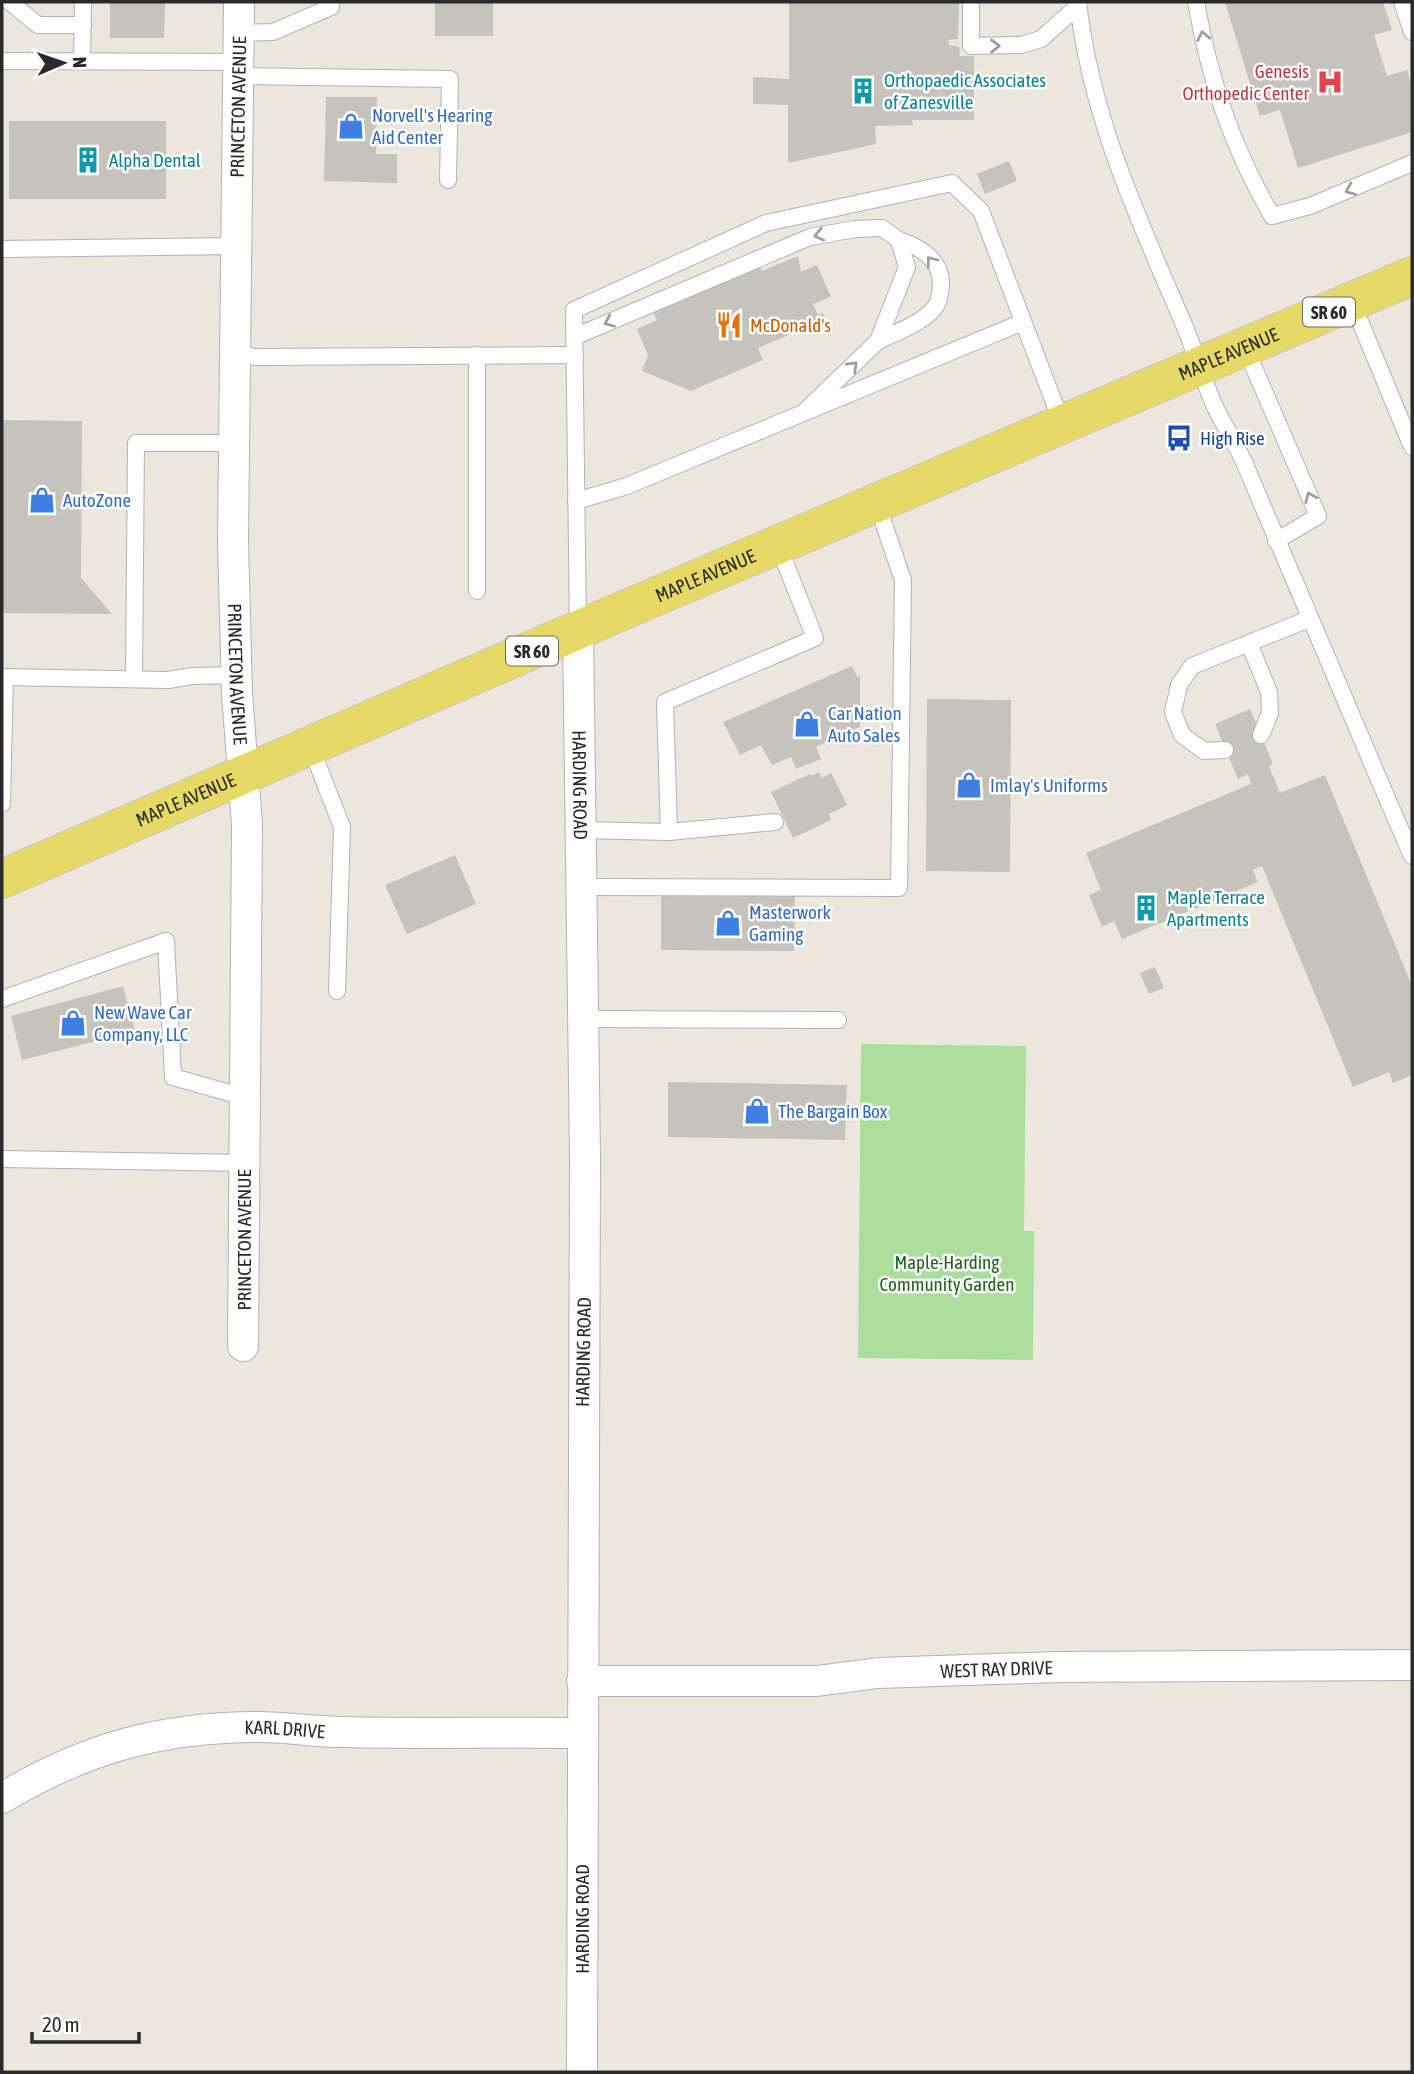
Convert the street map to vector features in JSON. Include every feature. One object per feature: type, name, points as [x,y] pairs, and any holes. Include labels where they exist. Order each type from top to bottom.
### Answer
[{"type":"main road","name":"MAPLE AVENUE","points":[[2,879],[1412,276]]},
{"type":"street","name":"PRINCETON AVENUE","points":[[239,2],[233,541],[237,675],[247,845],[243,1346]]},
{"type":"street","name":"HARDING ROAD","points":[[578,631],[585,1158],[582,2072]]},
{"type":"street","name":"WEST RAY DRIVE","points":[[582,1681],[817,1681],[878,1673],[1058,1667],[1412,1665]]},
{"type":"street","name":"KARL DRIVE","points":[[2,1798],[30,1781],[91,1753],[129,1741],[170,1733],[260,1727],[341,1732],[582,1733]]},
{"type":"lane","points":[[10,2],[38,24],[83,25]]},
{"type":"lane","points":[[82,60],[83,2]]},
{"type":"lane","points":[[239,33],[273,32],[331,7],[331,2]]},
{"type":"lane","points":[[971,2],[971,46],[1021,45],[1041,38],[1078,4]]},
{"type":"lane","points":[[1196,2],[1213,85],[1248,175],[1272,216],[1310,206],[1412,163]]},
{"type":"lane","points":[[1402,2],[1412,32]]},
{"type":"lane","points":[[1078,4],[1100,112],[1117,167],[1216,409],[1242,459],[1412,856]]},
{"type":"lane","points":[[2,61],[82,60],[450,79],[448,180]]},
{"type":"lane","points":[[578,631],[574,310],[766,223],[951,183],[981,211],[1063,426]]},
{"type":"lane","points":[[574,337],[810,237],[855,229],[882,228],[899,240],[917,246],[935,262],[942,280],[937,304],[917,322],[878,341],[803,413]]},
{"type":"lane","points":[[878,341],[907,267],[899,240]]},
{"type":"lane","points":[[2,249],[237,246]]},
{"type":"lane","points":[[1352,302],[1406,412],[1412,447]]},
{"type":"lane","points":[[576,501],[627,486],[1023,322]]},
{"type":"lane","points":[[1245,346],[1318,516],[1276,541]]},
{"type":"lane","points":[[235,353],[255,357],[575,355]]},
{"type":"lane","points":[[477,355],[477,591]]},
{"type":"lane","points":[[134,679],[136,443],[235,443]]},
{"type":"lane","points":[[582,887],[899,888],[903,580],[877,504]]},
{"type":"lane","points":[[669,832],[665,702],[815,638],[778,545]]},
{"type":"lane","points":[[1225,750],[1204,751],[1182,735],[1173,712],[1179,685],[1192,666],[1309,619]]},
{"type":"lane","points":[[1249,643],[1269,692],[1270,713],[1261,735]]},
{"type":"lane","points":[[2,804],[4,677],[168,680],[192,676],[237,675]]},
{"type":"lane","points":[[310,745],[342,827],[337,991]]},
{"type":"lane","points":[[581,830],[669,832],[775,822]]},
{"type":"lane","points":[[2,999],[166,941],[173,1077],[244,1097]]},
{"type":"lane","points":[[583,1019],[838,1020]]},
{"type":"lane","points":[[2,1159],[244,1163]]},
{"type":"green space","name":"Maple-Harding Community Garden","points":[[861,1044],[1026,1046],[1024,1231],[1034,1231],[1033,1360],[858,1358]]},
{"type":"building","points":[[110,2],[165,2],[164,38],[110,38]]},
{"type":"building","points":[[435,2],[493,2],[493,36],[435,36]]},
{"type":"building","name":"Orthopaedic Associates of Zanesville","points":[[789,2],[959,2],[958,39],[948,40],[949,45],[959,47],[960,56],[974,56],[974,120],[912,120],[913,125],[875,126],[876,144],[788,163],[788,105],[753,104],[753,77],[789,79]]},
{"type":"building","name":"Genesis Orthopedic Center","points":[[1225,2],[1383,2],[1392,30],[1374,35],[1387,76],[1407,70],[1412,88],[1412,132],[1298,168],[1280,110],[1260,116]]},
{"type":"building","name":"Norvell's Hearing Aid Center","points":[[326,97],[377,97],[376,154],[397,154],[397,183],[324,181]]},
{"type":"building","name":"Alpha Dental","points":[[9,121],[166,121],[166,199],[9,199]]},
{"type":"building","points":[[1009,161],[1017,181],[985,194],[977,174]]},
{"type":"building","name":"McDonald's","points":[[798,256],[801,272],[817,265],[831,297],[813,304],[818,315],[823,313],[826,319],[758,348],[763,360],[691,391],[642,371],[648,355],[637,329],[657,320],[653,312],[760,266],[762,271]]},
{"type":"building","name":"AutoZone","points":[[2,420],[82,421],[81,578],[112,614],[2,613]]},
{"type":"building","name":"Car Nation Auto Sales","points":[[852,666],[857,677],[860,676],[860,727],[816,747],[821,759],[796,769],[791,757],[772,765],[761,745],[740,755],[723,722]]},
{"type":"building","name":"Imlay's Uniforms","points":[[927,699],[1011,700],[1010,872],[926,871]]},
{"type":"building","name":"Maple Terrace Apartments","points":[[1250,709],[1273,764],[1269,766],[1280,793],[1325,775],[1412,986],[1412,1075],[1393,1083],[1389,1072],[1353,1087],[1262,866],[1253,870],[1258,882],[1122,939],[1114,921],[1102,927],[1089,895],[1101,890],[1086,853],[1251,784],[1248,774],[1238,779],[1215,724]]},
{"type":"building","points":[[819,772],[822,778],[831,773],[847,805],[829,814],[831,820],[793,838],[771,792]]},
{"type":"building","points":[[455,855],[476,904],[407,934],[385,885]]},
{"type":"building","name":"Masterwork Gaming","points":[[661,894],[795,895],[794,951],[661,950]]},
{"type":"building","points":[[1155,967],[1164,988],[1149,994],[1140,973]]},
{"type":"building","name":"New Wave Car Company, LLC","points":[[123,986],[135,1031],[22,1060],[11,1016]]},
{"type":"building","name":"The Bargain Box","points":[[668,1082],[847,1085],[845,1140],[668,1137]]},
{"type":"place","name":"Genesis Orthopedic Center","points":[[1330,82]]},
{"type":"place","name":"Orthopaedic Associates of Zanesville","points":[[863,91]]},
{"type":"place","name":"Norvell's Hearing Aid Center","points":[[351,126]]},
{"type":"place","name":"Alpha Dental","points":[[88,160]]},
{"type":"place","name":"McDonald's","points":[[729,325]]},
{"type":"place","name":"High Rise","points":[[1179,438]]},
{"type":"place","name":"AutoZone","points":[[42,500]]},
{"type":"place","name":"Car Nation Auto Sales","points":[[807,724]]},
{"type":"place","name":"Imlay's Uniforms","points":[[969,785]]},
{"type":"place","name":"Maple Terrace Apartments","points":[[1146,908]]},
{"type":"place","name":"Masterwork Gaming","points":[[728,923]]},
{"type":"place","name":"New Wave Car Company, LLC","points":[[73,1023]]},
{"type":"place","name":"The Bargain Box","points":[[757,1111]]}]
